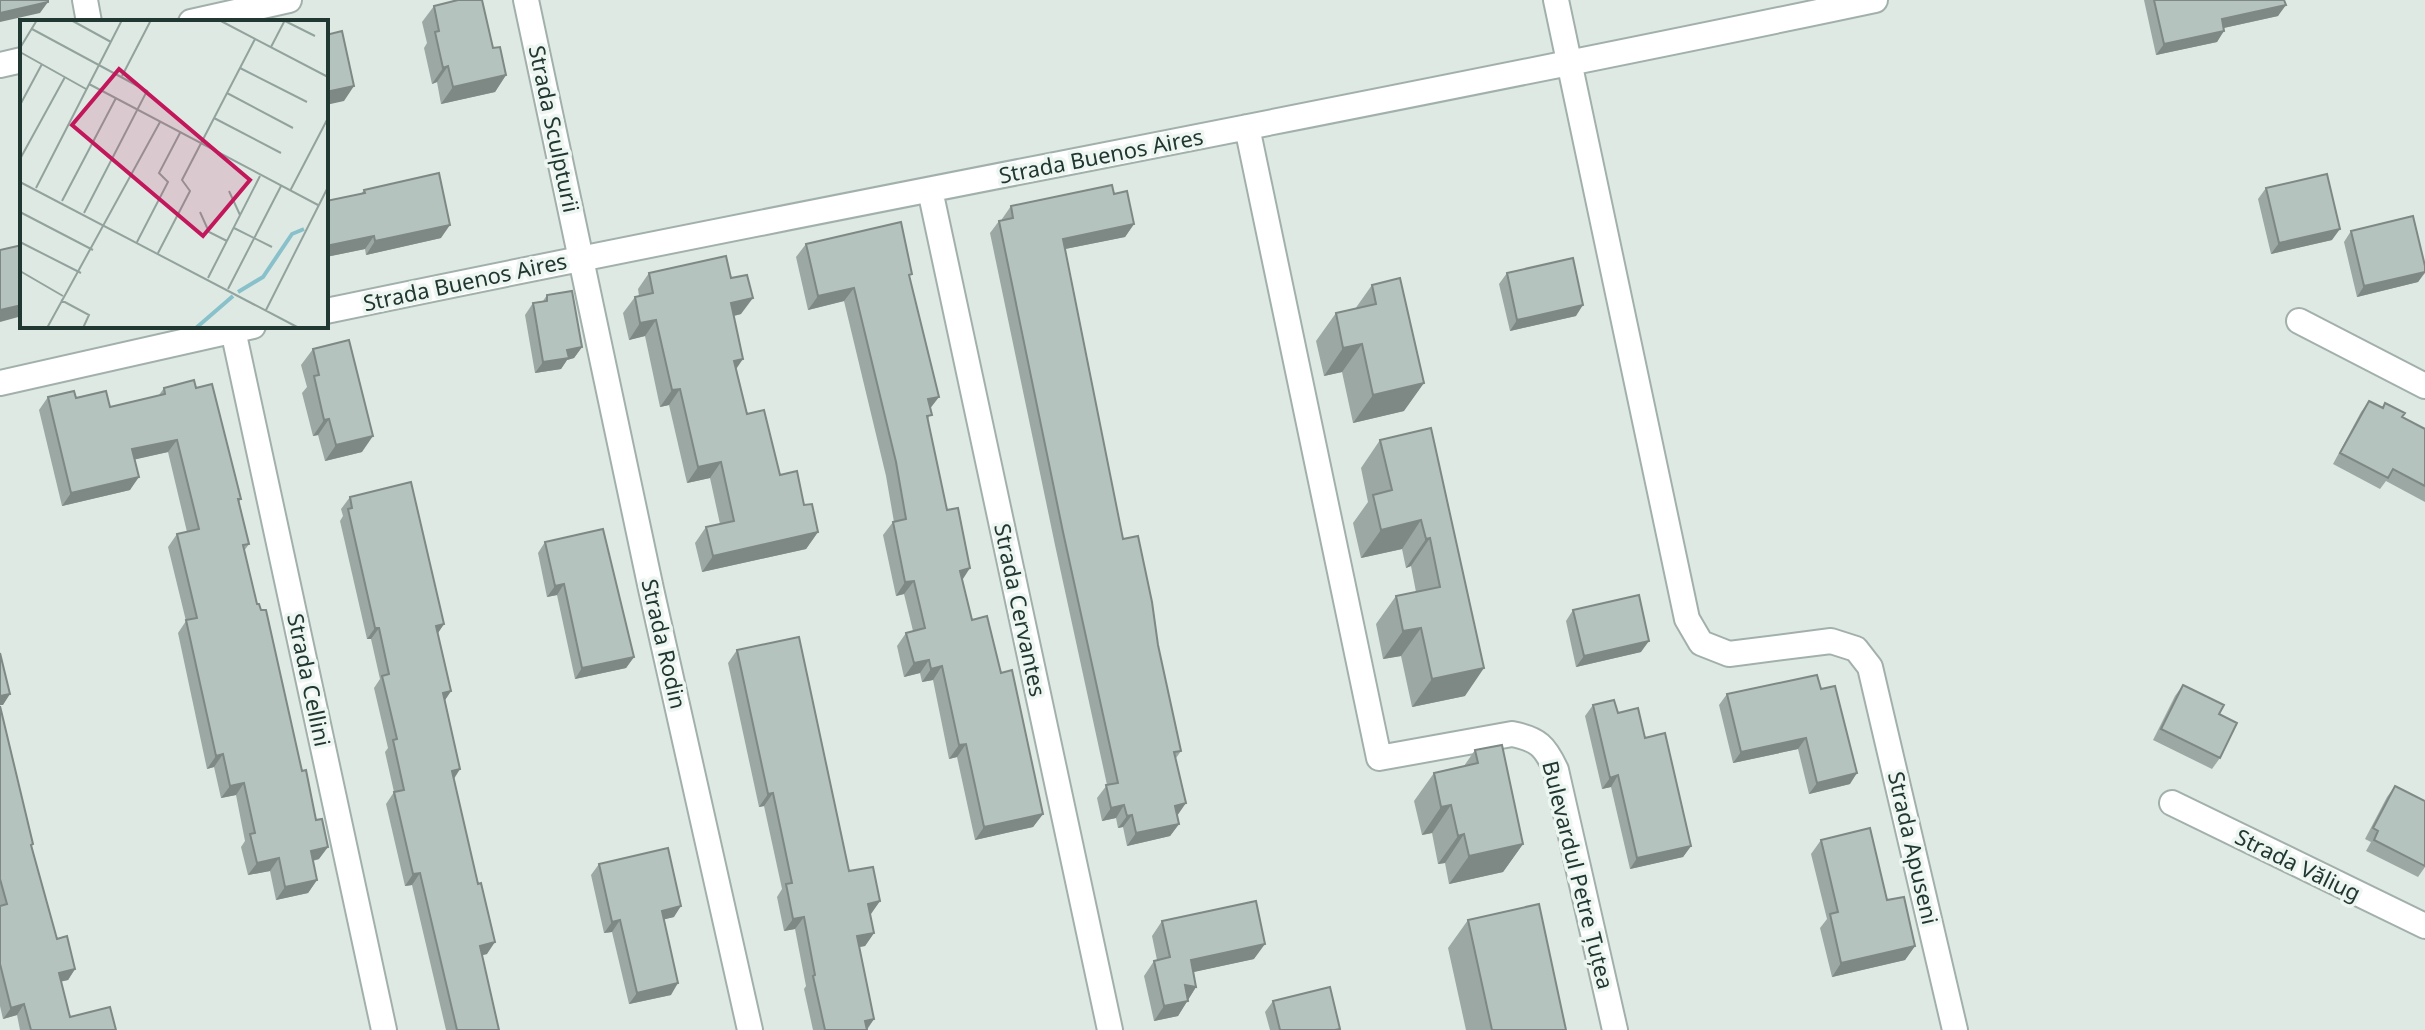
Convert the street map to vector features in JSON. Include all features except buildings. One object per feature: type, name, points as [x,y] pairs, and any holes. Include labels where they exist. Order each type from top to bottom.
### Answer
[{"type":"street","points":[[85,0],[89,20]]},
{"type":"street","points":[[200,20],[289,0]]},
{"type":"street","name":"Strada Sculpturii","points":[[526,0],[582,257]]},
{"type":"street","points":[[1556,0],[1571,64]]},
{"type":"street","name":"Strada Buenos Aires","points":[[328,311],[582,257],[1571,64],[1875,0]]},
{"type":"street","points":[[0,65],[20,60]]},
{"type":"street","name":"Strada Apuseni","points":[[1571,64],[1687,619],[1701,643],[1729,654],[1831,641],[1856,649],[1870,667],[1955,1030]]},
{"type":"street","name":"Bulevardul Petre Țuțea","points":[[1247,127],[1379,758],[1512,734],[1529,737],[1547,750],[1556,770],[1615,1030]]},
{"type":"street","name":"Strada Cervantes","points":[[930,190],[1110,1030]]},
{"type":"street","name":"Strada Rodin","points":[[582,257],[651,589],[750,1030]]},
{"type":"street","points":[[2299,321],[2425,386]]},
{"type":"street","points":[[0,383],[243,328]]},
{"type":"street","name":"Strada Cellini","points":[[243,328],[384,1030]]},
{"type":"street","name":"Strada Văliug","points":[[2172,803],[2425,926]]}]
